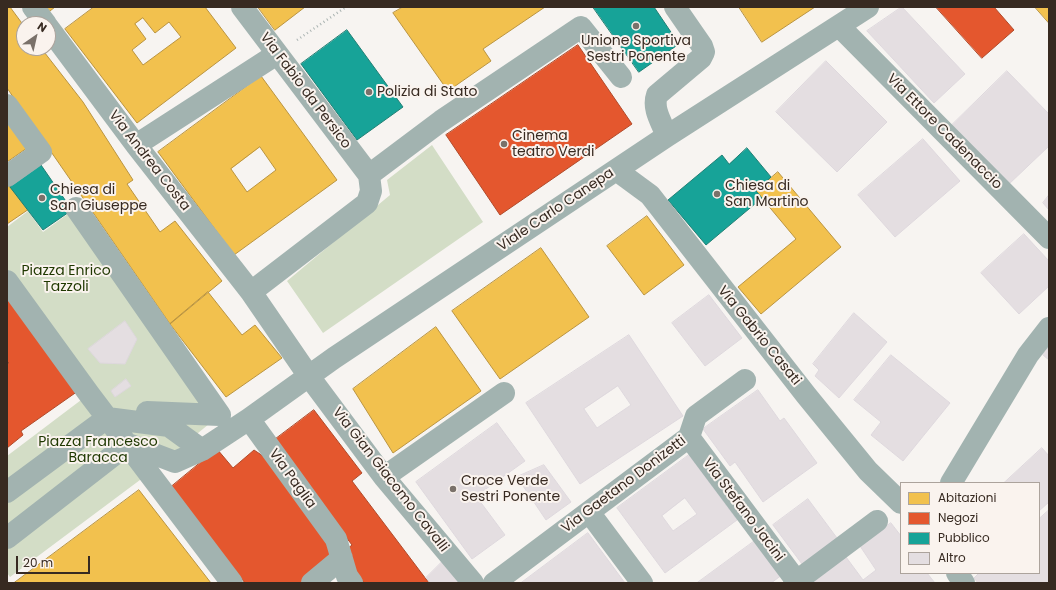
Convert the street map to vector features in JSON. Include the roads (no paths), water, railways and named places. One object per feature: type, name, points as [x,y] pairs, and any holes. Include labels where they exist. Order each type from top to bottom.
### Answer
[{"type":"street","points":[[33,7],[40,16]]},
{"type":"street","name":"Via Fabio da Persico","points":[[242,7],[369,175]]},
{"type":"street","points":[[667,136],[655,109],[657,95],[701,58],[704,52],[702,46],[675,7]]},
{"type":"street","name":"Viale Carlo Canepa","points":[[114,426],[175,462],[202,450],[249,419],[308,375],[667,136],[868,7]]},
{"type":"street","name":"Via Ettore Cadenaccio","points":[[839,26],[1049,238]]},
{"type":"street","points":[[251,292],[366,203],[371,191],[369,175],[441,121],[581,27],[621,77]]},
{"type":"street","name":"Via Andrea Costa","points":[[56,38],[136,145],[251,292],[308,375]]},
{"type":"street","points":[[136,145],[277,54]]},
{"type":"street","points":[[7,105],[41,152],[7,176]]},
{"type":"street","name":"Via Gabrio Casati","points":[[616,170],[650,195],[815,407],[868,471],[900,502]]},
{"type":"street","points":[[7,492],[114,426],[220,415],[76,208]]},
{"type":"street","points":[[7,281],[232,583]]},
{"type":"street","points":[[952,482],[1028,355],[1049,328]]},
{"type":"street","name":"Via Gian Giacomo Cavalli","points":[[308,375],[384,477],[473,583]]},
{"type":"street","name":"Via Gaetano Donizetti","points":[[494,583],[689,437],[696,416],[745,380]]},
{"type":"street","points":[[384,477],[504,393]]},
{"type":"street","name":"Via Paglia","points":[[249,419],[339,548],[347,576],[352,583]]},
{"type":"street","points":[[7,538],[114,426],[169,426],[202,450]]},
{"type":"street","name":"Via Stefano Jacini","points":[[689,437],[796,582]]},
{"type":"street","points":[[589,512],[642,583]]},
{"type":"street","points":[[796,582],[877,521]]},
{"type":"street","points":[[312,583],[339,548]]},
{"type":"street","points":[[958,574],[964,583]]},
{"type":"place","name":"Unione Sportiva Sestri Ponente","points":[[636,26]]},
{"type":"place","name":"Polizia di Stato","points":[[369,92]]},
{"type":"place","name":"Cinema teatro Verdi","points":[[504,144]]},
{"type":"place","name":"Chiesa di San Martino","points":[[717,194]]},
{"type":"place","name":"Chiesa di San Giuseppe","points":[[42,198]]},
{"type":"place","name":"Croce Verde Sestri Ponente","points":[[453,489]]},
{"type":"park label","name":"Piazza Enrico Tazzoli","points":[[66,280]]},
{"type":"park label","name":"Piazza Francesco Baracca","points":[[98,450]]}]
